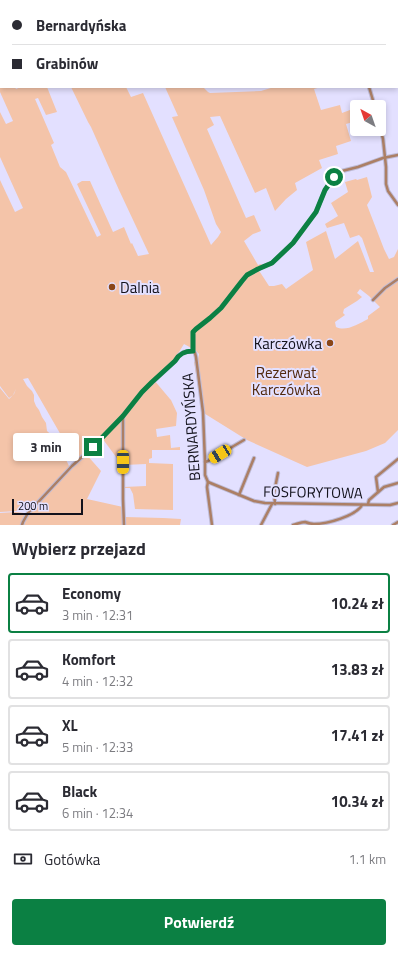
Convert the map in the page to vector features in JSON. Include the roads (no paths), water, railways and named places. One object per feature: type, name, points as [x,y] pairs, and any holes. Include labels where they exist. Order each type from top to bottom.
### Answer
[{"type":"street","points":[[369,88],[372,100]]},
{"type":"street","points":[[381,136],[386,167],[386,185],[388,191],[398,205]]},
{"type":"street","name":"BERNARDYŃSKA","points":[[212,525],[206,487],[208,482],[204,474],[203,405],[196,357],[193,351],[193,332],[221,308],[247,275],[272,263],[293,243],[316,212],[325,190],[334,177],[342,171],[398,155]]},
{"type":"street","points":[[374,300],[387,287],[398,280]]},
{"type":"street","points":[[22,525],[28,513],[72,466],[123,416],[142,392],[175,361],[181,353],[193,351]]},
{"type":"street","points":[[123,416],[124,525]]},
{"type":"street","points":[[205,462],[244,440]]},
{"type":"street","points":[[239,495],[254,458]]},
{"type":"street","points":[[378,492],[376,477],[398,460]]},
{"type":"street","points":[[261,525],[274,504],[274,493],[278,473]]},
{"type":"street","name":"FOSFORYTOWA","points":[[208,482],[256,502],[274,504],[390,505],[398,503]]},
{"type":"street","points":[[368,504],[369,500],[386,486],[398,483]]},
{"type":"street","points":[[293,525],[304,522],[318,524],[344,518],[359,509],[362,504]]},
{"type":"street","points":[[393,525],[398,522]]},
{"type":"place","name":"Dalnia","points":[[112,287]]},
{"type":"place","name":"Karczówka","points":[[330,343]]},
{"type":"park label","name":"Rezerwat Karczówka","points":[[286,380]]}]
